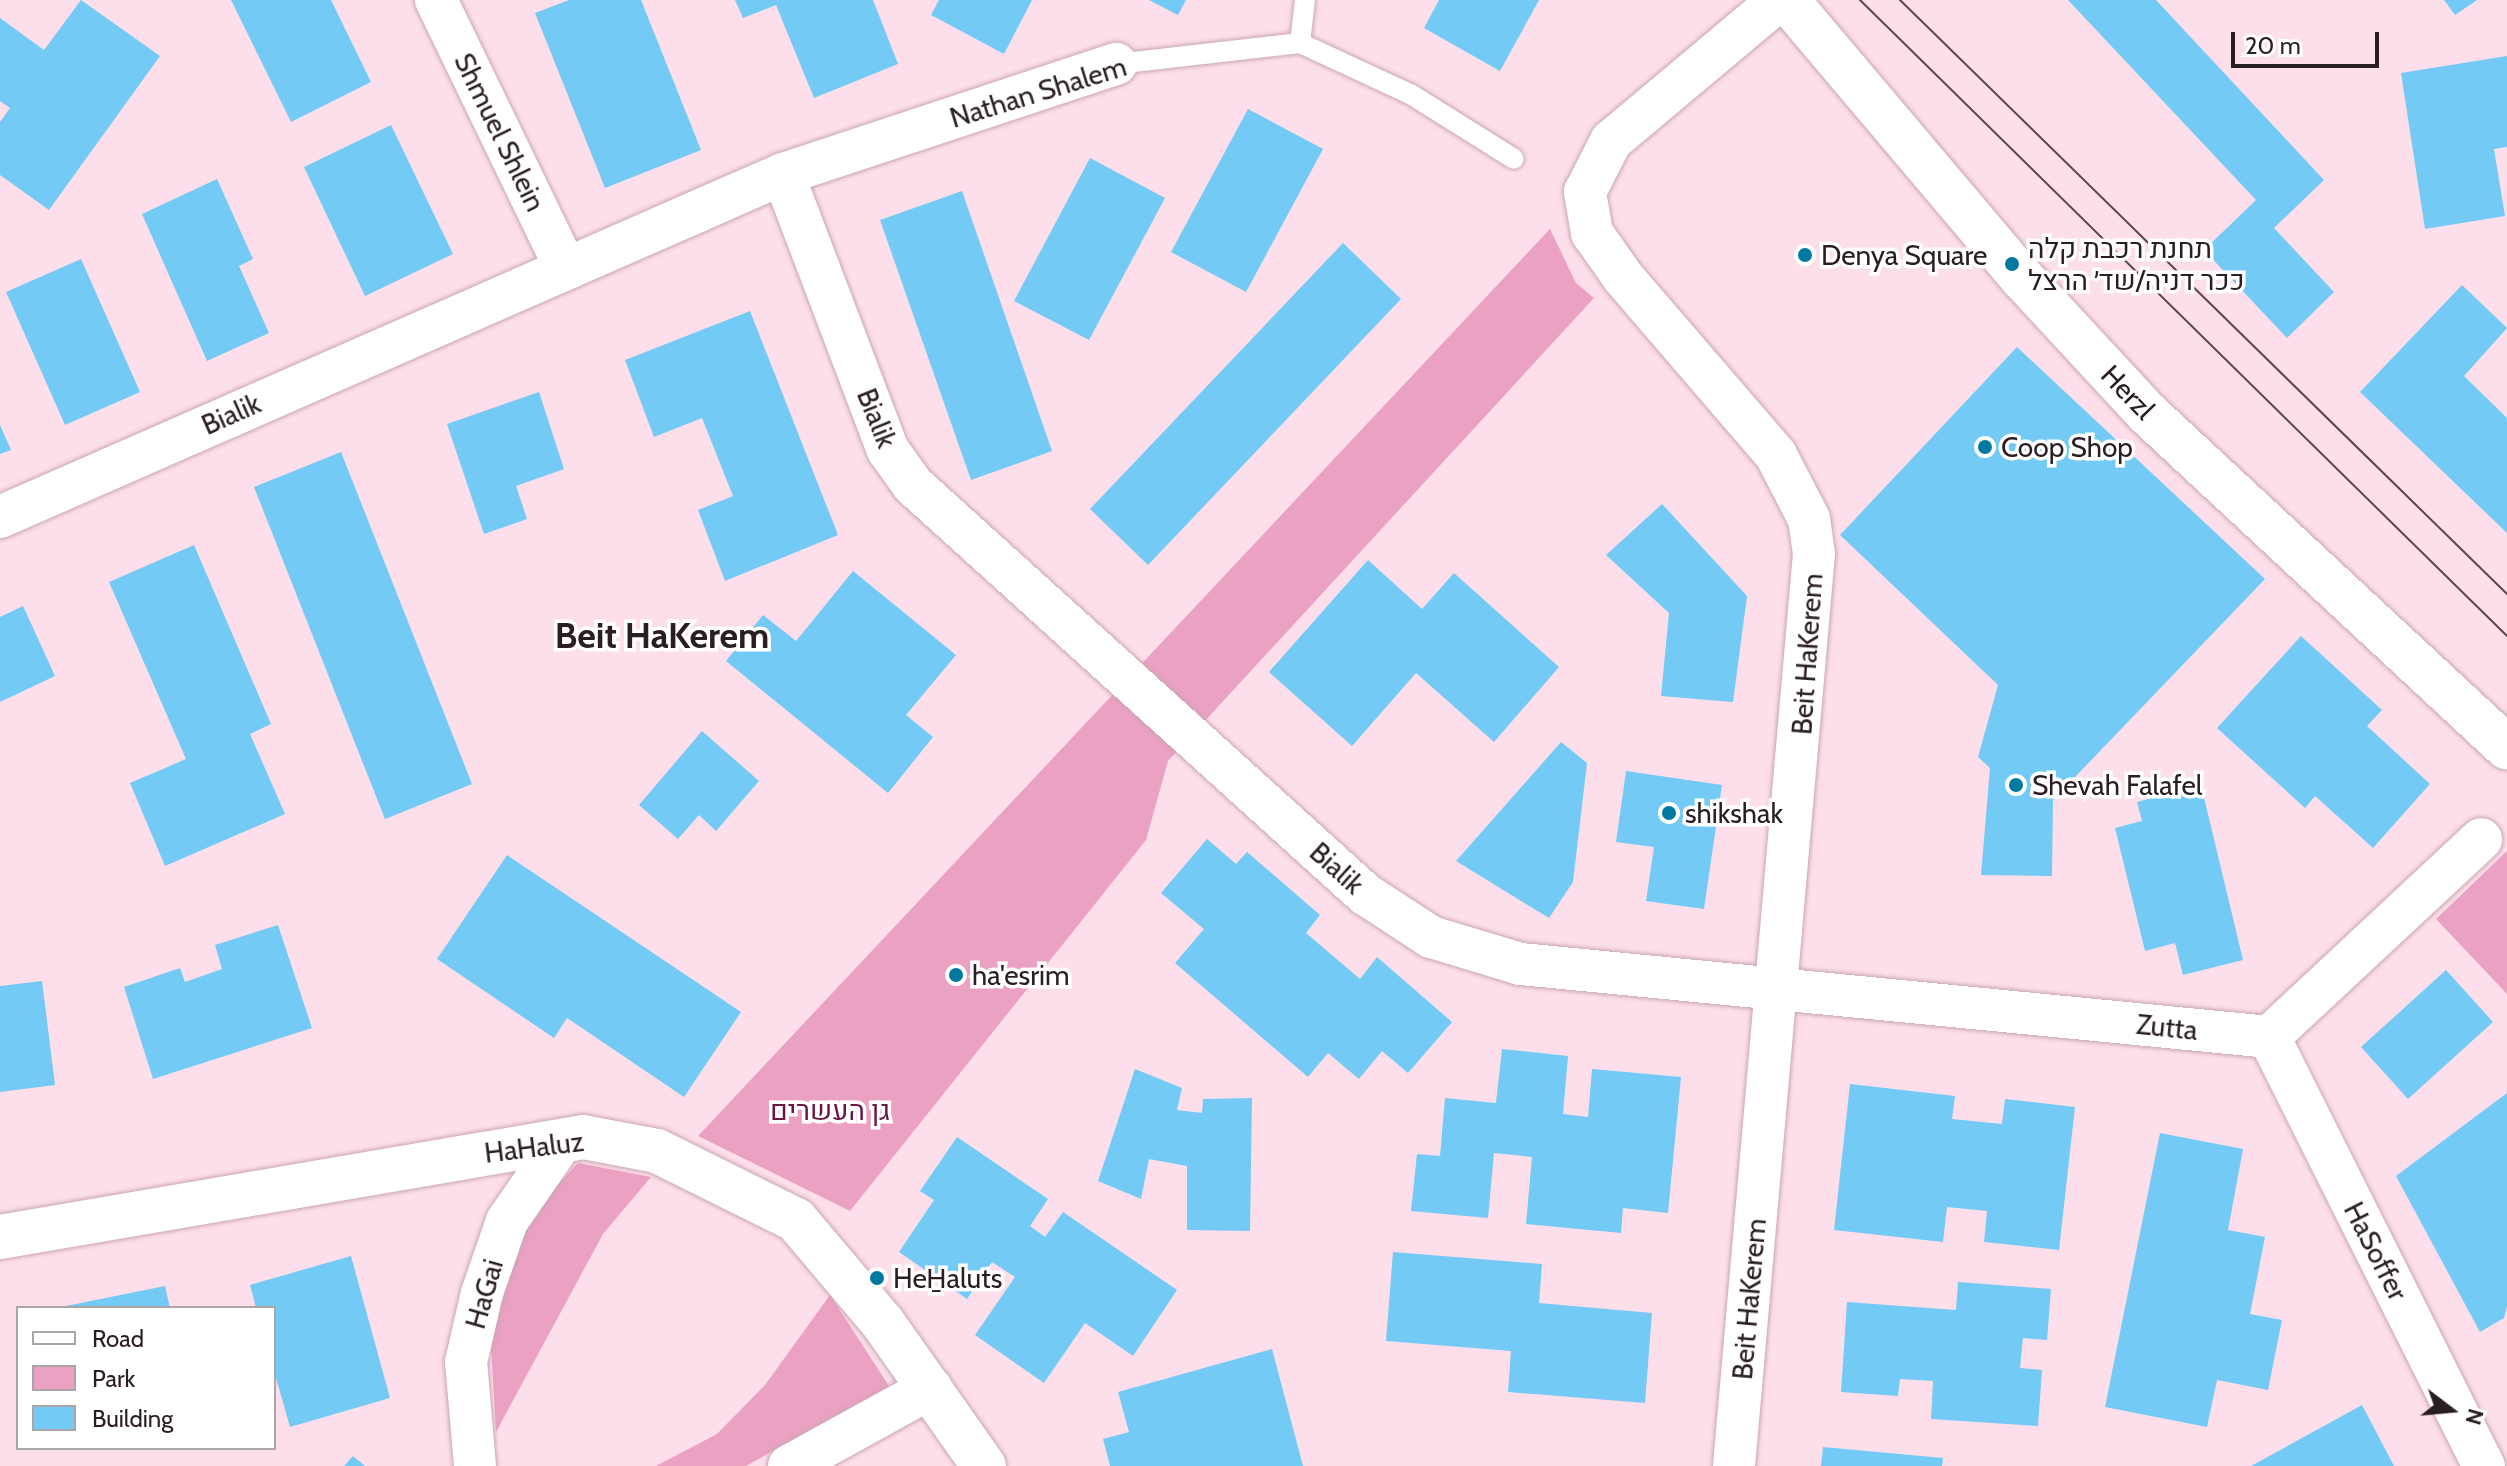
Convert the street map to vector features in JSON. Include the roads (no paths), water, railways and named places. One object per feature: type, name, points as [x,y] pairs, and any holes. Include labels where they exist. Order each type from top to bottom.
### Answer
[{"type":"street","name":"Shmuel Shlein","points":[[436,0],[564,265]]},
{"type":"street","name":"Beit HaKerem","points":[[1734,1466],[1814,605],[1809,519],[1776,455],[1592,233],[1585,192],[1611,141],[1779,0]]},
{"type":"street","name":"Herzl","points":[[1787,0],[2022,278],[2148,414],[2507,748]]},
{"type":"street","name":"Nathan Shalem","points":[[783,174],[1116,64]]},
{"type":"street","name":"Bialik","points":[[0,517],[564,265],[783,174],[888,450],[913,485],[1365,894],[1431,937],[1521,964],[1778,987]]},
{"type":"street","points":[[2269,1037],[2481,839]]},
{"type":"street","name":"Zutta","points":[[1778,987],[2269,1037]]},
{"type":"street","name":"HaSoffer","points":[[2269,1037],[2484,1466]]},
{"type":"street","name":"HaHaluz","points":[[0,1237],[563,1140],[657,1151],[796,1220],[931,1388],[984,1466]]},
{"type":"street","name":"HaGai","points":[[475,1466],[466,1362],[482,1293],[507,1221],[563,1140]]},
{"type":"street","points":[[789,1466],[931,1388]]},
{"type":"lane","points":[[1305,0],[1300,43],[1412,95],[1514,159]]},
{"type":"lane","name":"Nathan Shalem","points":[[1116,64],[1300,43]]},
{"type":"tram line","points":[[1860,0],[2507,636]]},
{"type":"tram line","points":[[1900,0],[2507,594]]},
{"type":"place","name":"Denya Square","points":[[1805,255]]},
{"type":"place","name":"תחנת רכבת קלה ככר דניה/שד׳ הרצל","points":[[2012,264]]},
{"type":"place","name":"Coop Shop","points":[[1985,447]]},
{"type":"place","name":"Shevah Falafel","points":[[2016,785]]},
{"type":"place","name":"shikshak","points":[[1669,813]]},
{"type":"place","name":"ha'esrim","points":[[956,975]]},
{"type":"place","name":"HeH̠aluts","points":[[877,1278]]},
{"type":"district","name":"Beit HaKerem","points":[[662,636]]},
{"type":"park label","name":"גן העשרים","points":[[830,1110]]}]
